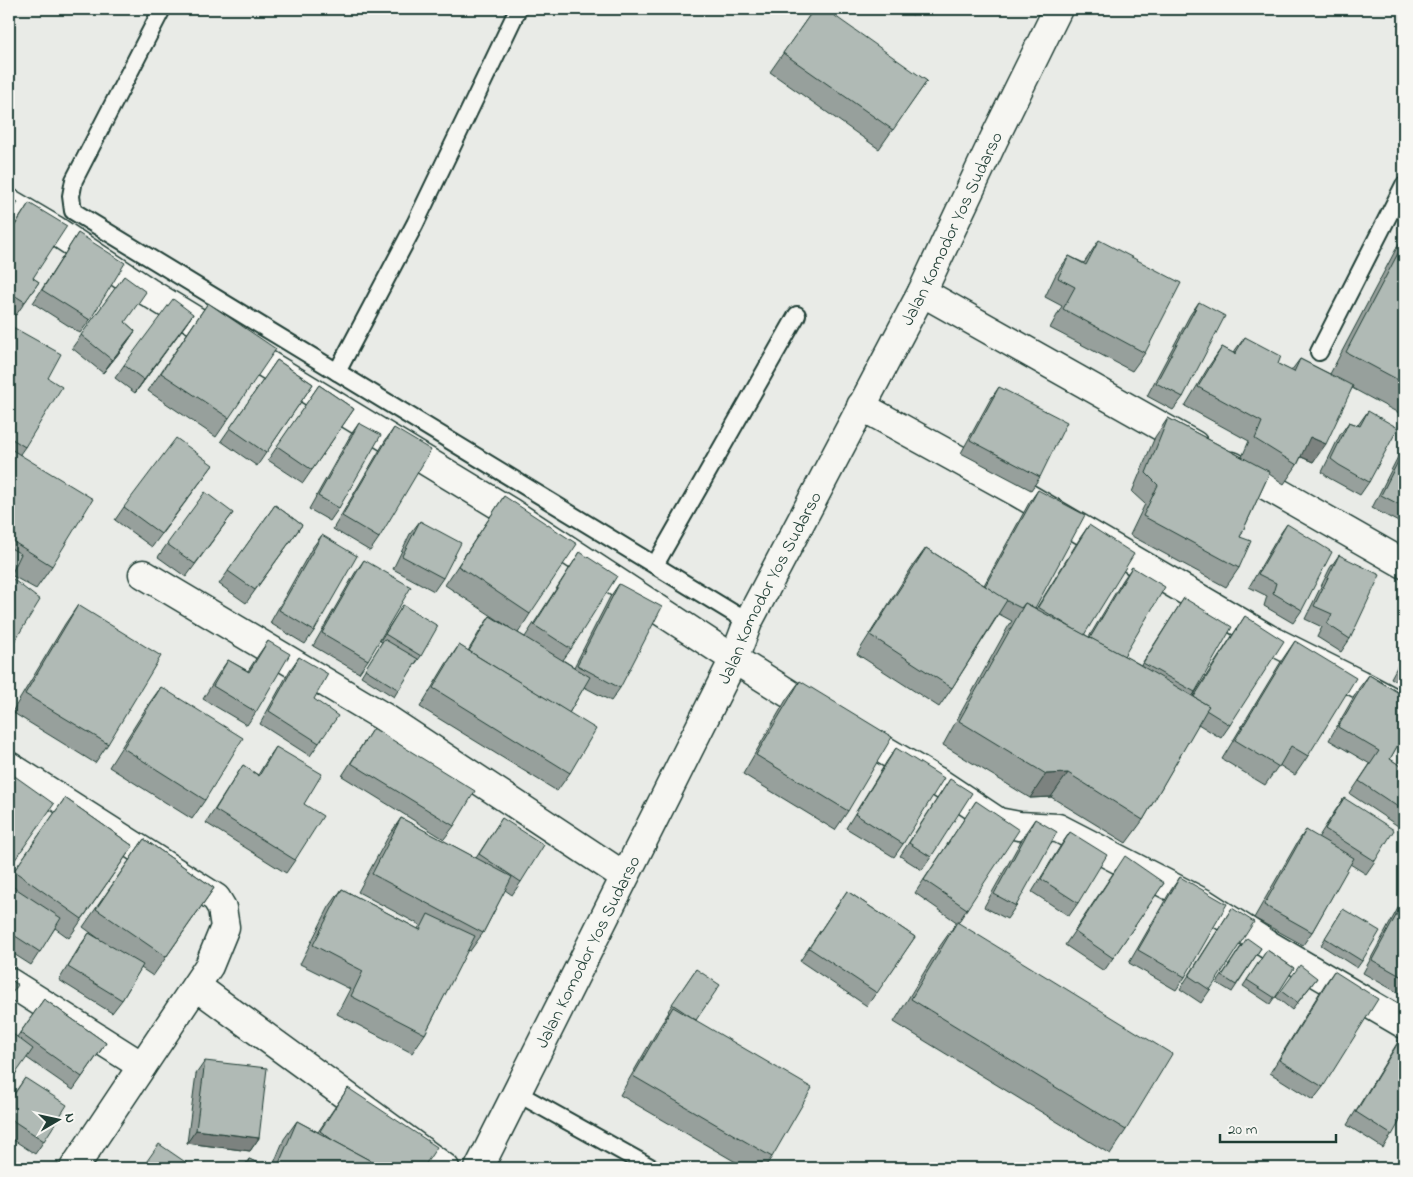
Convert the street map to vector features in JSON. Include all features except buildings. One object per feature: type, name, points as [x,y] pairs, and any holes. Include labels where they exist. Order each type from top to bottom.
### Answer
[{"type":"street","name":"Jalan Komodor Yos Sudarso","points":[[479,1168],[734,659],[748,622],[922,292],[1058,9]]},
{"type":"street","points":[[9,203],[148,292],[510,512],[734,659],[934,780],[998,822],[1019,826],[1058,828],[1205,904],[1267,944],[1404,1024]]},
{"type":"street","points":[[922,292],[1404,564]]},
{"type":"street","points":[[861,406],[1017,492],[1267,638],[1404,708]]},
{"type":"street","points":[[143,574],[382,716],[624,876]]},
{"type":"street","points":[[9,766],[216,898],[222,908],[225,927],[209,966],[74,1168]]},
{"type":"street","points":[[9,982],[142,1066]]},
{"type":"street","points":[[196,986],[445,1168]]},
{"type":"lane","points":[[162,9],[74,180],[71,196],[73,211],[748,622]]},
{"type":"lane","points":[[337,372],[415,224],[518,9]]},
{"type":"lane","points":[[1319,352],[1404,185]]},
{"type":"lane","points":[[655,565],[797,315]]},
{"type":"lane","points":[[517,1094],[652,1168]]}]
